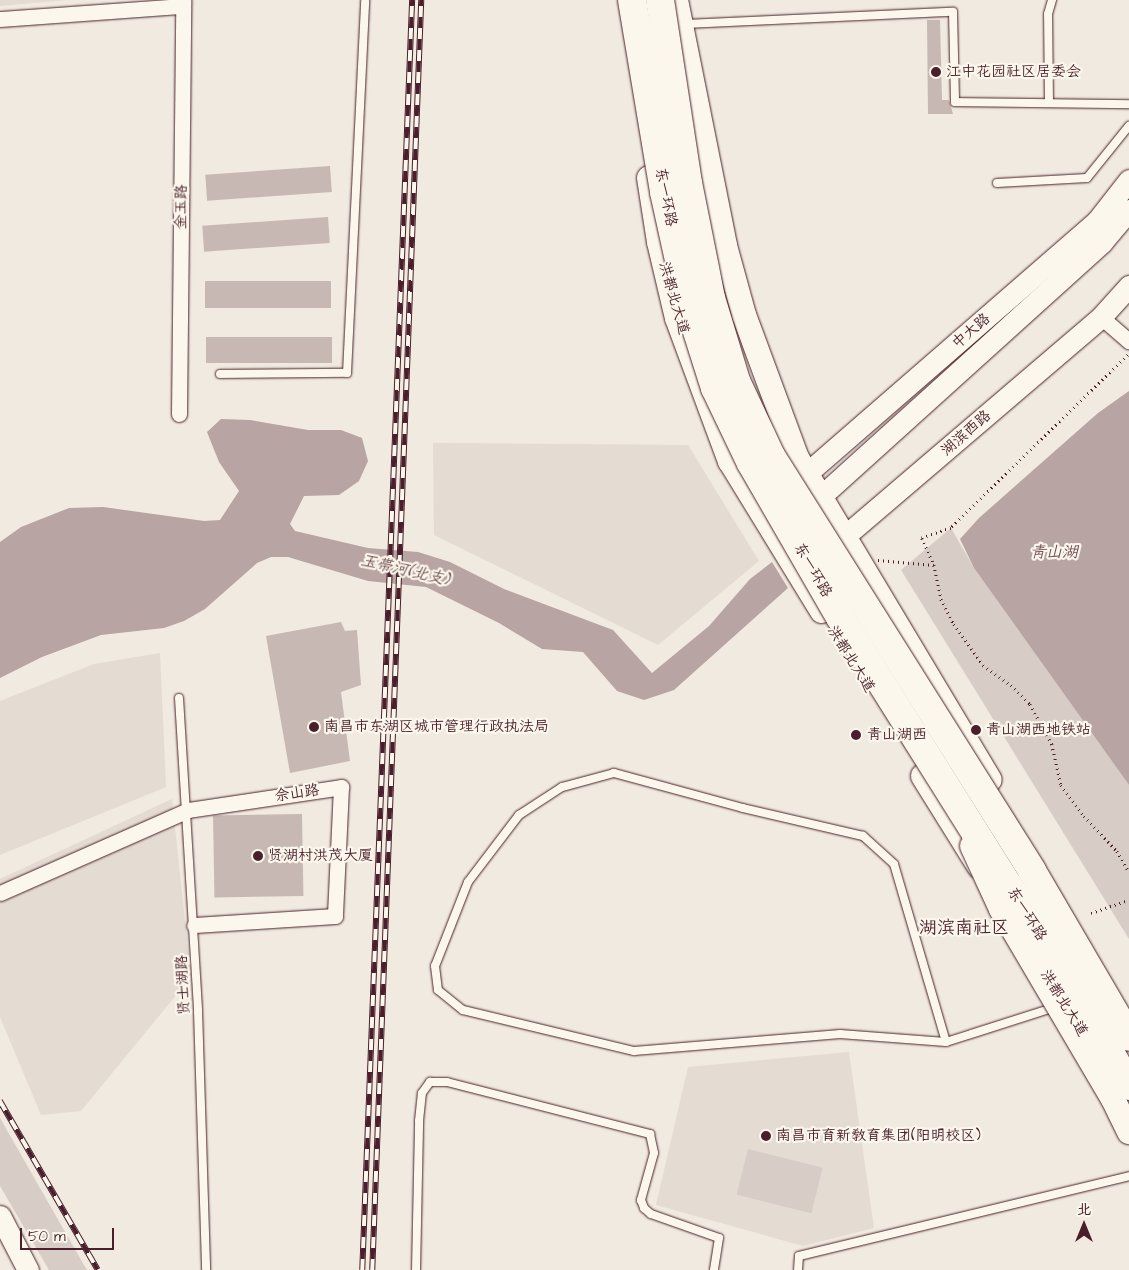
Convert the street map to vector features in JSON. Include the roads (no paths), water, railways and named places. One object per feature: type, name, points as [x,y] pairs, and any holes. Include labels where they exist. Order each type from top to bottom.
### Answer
[{"type":"highway","name":"东一环路","points":[[632,0],[664,192],[689,306],[715,388],[756,472],[840,617],[1090,1016],[1129,1086]]},
{"type":"highway","name":"东一环路","points":[[660,0],[692,202],[711,298],[736,382],[776,465],[1083,956],[1129,1037]]},
{"type":"main road","name":"洪都北大道","points":[[621,0],[659,242],[677,318],[730,461],[1129,1108]]},
{"type":"main road","points":[[676,0],[725,246],[762,366],[806,474],[843,538],[1058,890],[1129,1017]]},
{"type":"main road","name":"中大路","points":[[806,474],[1097,222],[1129,180]]},
{"type":"main road","name":"中大路","points":[[819,498],[1102,242],[1129,210]]},
{"type":"main road","name":"湖滨西路","points":[[799,574],[1101,317],[1129,286]]},
{"type":"main road","points":[[939,774],[1001,909],[1113,1099],[1129,1132]]},
{"type":"main road","points":[[1083,956],[1129,1017]]},
{"type":"main road","points":[[0,1216],[28,1270]]},
{"type":"street","points":[[0,19],[183,3]]},
{"type":"street","name":"金玉路","points":[[179,414],[183,3]]},
{"type":"street","points":[[1101,317],[1129,342]]},
{"type":"street","name":"佘山路","points":[[0,893],[188,810],[341,787],[336,916],[194,925]]},
{"type":"lane","points":[[220,374],[347,373],[365,0]]},
{"type":"lane","points":[[1049,103],[1048,14],[1052,0]]},
{"type":"lane","points":[[682,24],[953,12],[954,102],[1129,104]]},
{"type":"lane","points":[[997,183],[1087,178],[1129,126]]},
{"type":"lane","name":"贤士湖路","points":[[179,698],[188,810],[194,925],[206,1270]]},
{"type":"lane","points":[[946,1042],[894,864],[863,836],[743,808],[614,773],[562,787],[518,815],[468,882],[435,966],[438,990],[463,1010],[634,1051],[840,1034],[946,1042],[1065,1004]]},
{"type":"lane","points":[[416,1270],[419,1121],[422,1093],[430,1082],[447,1082],[650,1134],[654,1153],[641,1200],[644,1208],[651,1214],[719,1238],[714,1270]]},
{"type":"lane","points":[[798,1270],[799,1256],[1129,1176]]},
{"type":"water","name":"青山湖","points":[[1129,391],[1129,785],[974,568],[960,539],[979,518],[1098,413]]},
{"type":"water","name":"玉带河(北支)","points":[[221,419],[250,420],[308,430],[341,430],[362,438],[368,461],[359,481],[339,495],[304,496],[290,524],[295,531],[368,548],[418,552],[450,562],[504,589],[613,630],[652,673],[709,626],[750,579],[772,562],[788,588],[674,690],[644,700],[617,691],[583,652],[542,649],[499,623],[426,587],[368,581],[288,557],[271,557],[257,563],[205,609],[184,621],[164,628],[101,635],[42,657],[0,678],[0,542],[21,527],[69,508],[103,507],[204,521],[220,520],[239,491],[219,462],[207,432]]},
{"type":"railway","points":[[362,1270],[412,0]]},
{"type":"railway","points":[[372,1270],[421,0]]},
{"type":"railway","points":[[0,1101],[98,1270]]},
{"type":"place","name":"江中花园社区居委会","points":[[936,72]]},
{"type":"place","name":"南昌市东湖区城市管理行政执法局","points":[[314,727]]},
{"type":"place","name":"青山湖西地铁站","points":[[976,730]]},
{"type":"place","name":"青山湖西","points":[[856,735]]},
{"type":"place","name":"贤湖村洪茂大厦","points":[[258,856]]},
{"type":"place","name":"南昌市育新教育集团(阳明校区)","points":[[766,1136]]},
{"type":"district","name":"湖滨南社区","points":[[964,928]]}]
